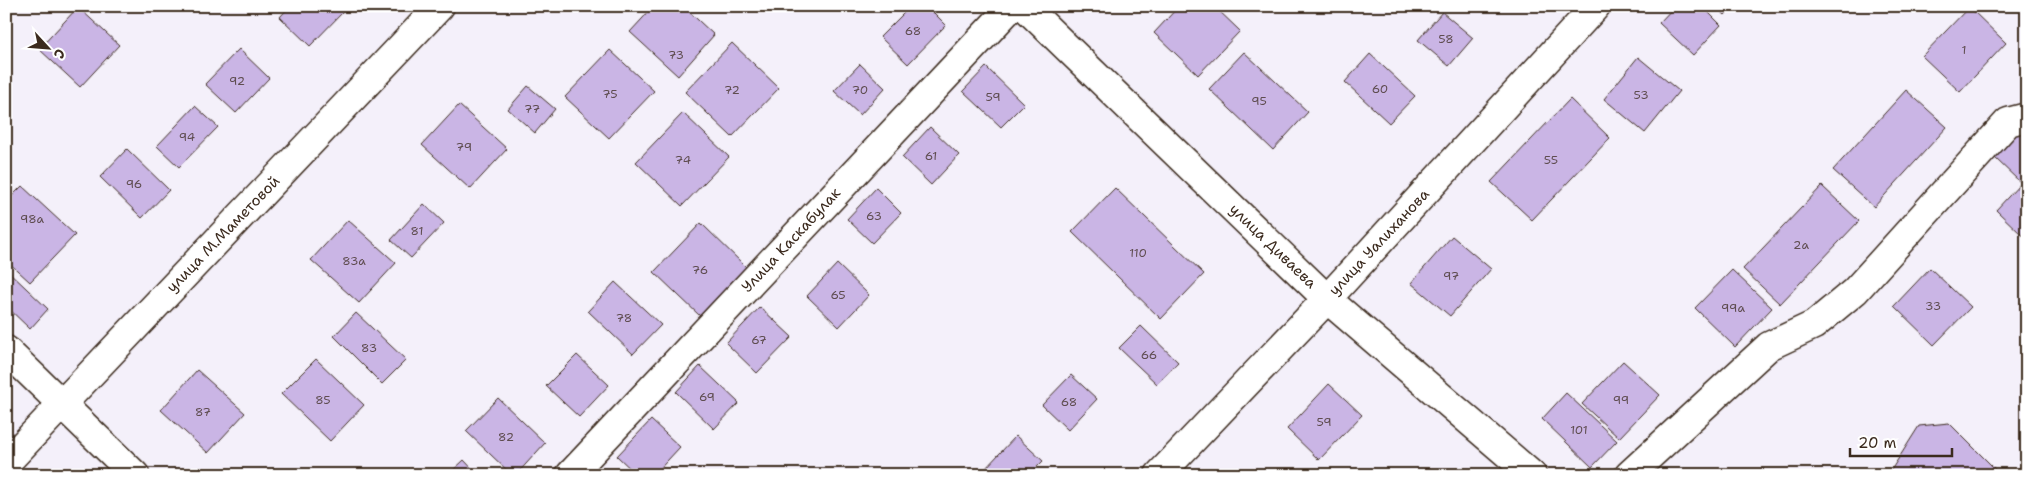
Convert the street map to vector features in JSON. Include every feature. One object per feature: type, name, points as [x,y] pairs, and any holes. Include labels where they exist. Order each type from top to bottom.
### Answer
[{"type":"street","name":"улица М.Маметовой","points":[[6,463],[440,6]]},
{"type":"street","name":"Улица Каскабулак","points":[[570,475],[1012,6]]},
{"type":"street","name":"улица Диваева","points":[[1024,6],[1327,299],[1532,475]]},
{"type":"street","name":"улица Уалиханова","points":[[1160,475],[1327,299],[1596,6]]},
{"type":"street","points":[[1629,475],[1769,346],[1814,325],[1855,291],[2018,120]]},
{"type":"street","points":[[6,350],[135,475]]},
{"type":"building","points":[[290,6],[337,6],[343,12],[310,46],[280,17]]},
{"type":"building","points":[[654,6],[683,6],[714,35],[678,76],[630,32]]},
{"type":"building","points":[[911,6],[927,6],[946,25],[908,64],[880,37]]},
{"type":"building","points":[[1179,6],[1214,6],[1240,31],[1198,75],[1154,33]]},
{"type":"building","points":[[1675,6],[1702,6],[1721,25],[1693,55],[1659,23]]},
{"type":"building","points":[[1715,6],[1733,6],[1725,15]]},
{"type":"building","points":[[78,7],[119,45],[80,87],[39,49]]},
{"type":"building","points":[[1969,7],[2006,43],[1960,92],[1922,56]]},
{"type":"building","points":[[1442,12],[1473,38],[1449,66],[1418,40]]},
{"type":"building","points":[[732,43],[779,88],[732,137],[685,92]]},
{"type":"building","points":[[239,49],[269,78],[236,113],[205,84]]},
{"type":"building","points":[[610,50],[654,91],[609,138],[565,97]]},
{"type":"building","points":[[1244,52],[1308,112],[1273,150],[1209,89]]},
{"type":"building","points":[[1370,54],[1415,96],[1389,123],[1345,82]]},
{"type":"building","points":[[1638,57],[1679,91],[1645,133],[1604,99]]},
{"type":"building","points":[[860,64],[885,88],[860,115],[834,91]]},
{"type":"building","points":[[986,67],[1024,104],[1001,127],[963,91]]},
{"type":"building","points":[[528,86],[555,109],[535,133],[508,109]]},
{"type":"building","points":[[1906,90],[1947,127],[1874,207],[1833,170]]},
{"type":"building","points":[[1570,99],[1610,138],[1532,220],[1491,182]]},
{"type":"building","points":[[459,105],[507,149],[470,189],[422,145]]},
{"type":"building","points":[[195,106],[218,127],[179,167],[157,146]]},
{"type":"building","points":[[683,113],[729,157],[682,206],[636,162]]},
{"type":"building","points":[[930,127],[959,155],[931,185],[902,157]]},
{"type":"building","points":[[2023,127],[2027,131],[2027,233],[2023,236],[1996,210],[2021,183],[1994,157]]},
{"type":"building","points":[[127,149],[169,190],[142,218],[100,177]]},
{"type":"building","points":[[22,186],[75,235],[30,282],[6,260],[6,202]]},
{"type":"building","points":[[1822,186],[1859,221],[1780,304],[1743,269]]},
{"type":"building","points":[[876,188],[901,213],[872,243],[847,219]]},
{"type":"building","points":[[1115,188],[1204,274],[1161,319],[1072,232]]},
{"type":"building","points":[[424,204],[444,223],[411,258],[391,240]]},
{"type":"building","points":[[348,220],[396,263],[359,303],[311,260]]},
{"type":"building","points":[[701,223],[746,267],[700,316],[654,272]]},
{"type":"building","points":[[1452,236],[1491,269],[1450,316],[1411,283]]},
{"type":"building","points":[[837,264],[869,295],[839,327],[807,296]]},
{"type":"building","points":[[1930,268],[1971,307],[1934,345],[1894,306]]},
{"type":"building","points":[[6,269],[48,309],[30,329],[6,306]]},
{"type":"building","points":[[1732,270],[1772,308],[1735,347],[1695,308]]},
{"type":"building","points":[[615,282],[661,325],[633,354],[588,311]]},
{"type":"building","points":[[760,307],[792,337],[757,373],[726,343]]},
{"type":"building","points":[[356,313],[406,360],[382,384],[334,336]]},
{"type":"building","points":[[1141,326],[1178,362],[1157,384],[1119,348]]},
{"type":"building","points":[[577,355],[609,385],[579,417],[546,386]]},
{"type":"building","points":[[316,359],[364,405],[330,441],[281,394]]},
{"type":"building","points":[[1623,361],[1660,395],[1619,438],[1582,404]]},
{"type":"building","points":[[700,366],[739,403],[714,429],[676,392]]},
{"type":"building","points":[[197,370],[245,413],[208,453],[161,410]]},
{"type":"building","points":[[1071,375],[1097,399],[1068,430],[1042,405]]},
{"type":"building","points":[[1329,384],[1362,415],[1319,460],[1287,429]]},
{"type":"building","points":[[1566,393],[1617,441],[1592,467],[1542,419]]},
{"type":"building","points":[[498,398],[545,443],[516,475],[512,475],[466,431]]},
{"type":"building","points":[[651,420],[680,447],[654,475],[637,475],[617,456]]},
{"type":"building","points":[[1949,423],[1995,469],[1989,475],[1888,475],[1919,426]]},
{"type":"building","points":[[1016,436],[1043,461],[1029,475],[989,475],[984,470]]},
{"type":"building","points":[[464,460],[478,475],[448,475]]}]
